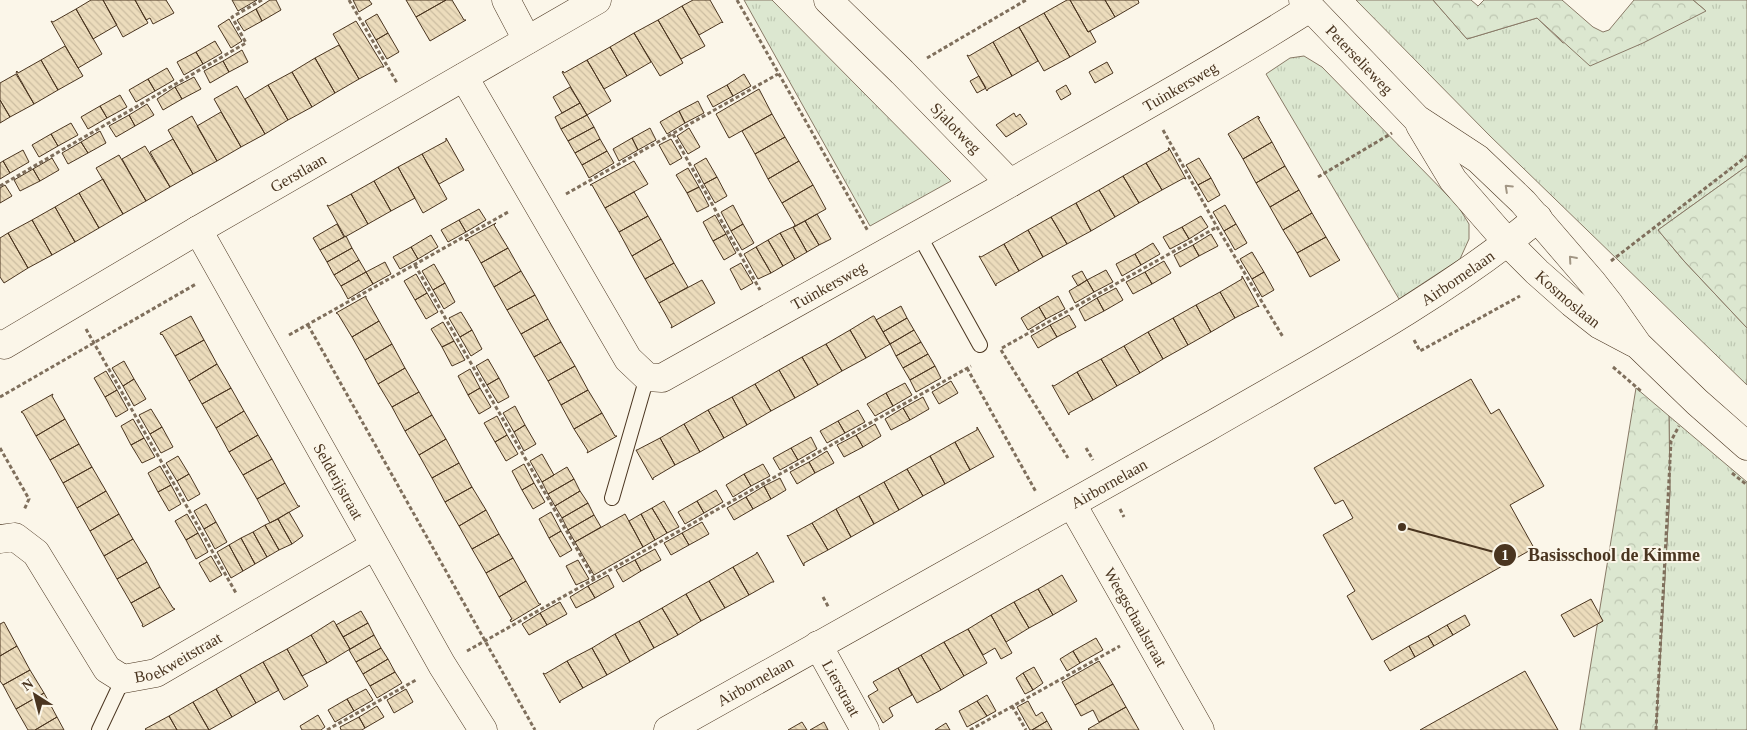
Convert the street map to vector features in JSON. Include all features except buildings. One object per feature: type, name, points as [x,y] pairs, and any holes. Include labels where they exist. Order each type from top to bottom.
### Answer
[{"type":"street","points":[[506,0],[527,40]]},
{"type":"street","name":"Gerstlaan","points":[[0,344],[4,345],[198,230],[597,0]]},
{"type":"street","name":"Sjalotweg","points":[[828,0],[902,72],[1010,183]]},
{"type":"street","name":"Tuinkersweg","points":[[647,377],[662,378],[882,256],[1243,50],[1306,4]]},
{"type":"street","name":"Peterselieweg","points":[[1306,4],[1416,119],[1453,180],[1508,243]]},
{"type":"street","points":[[464,77],[628,358],[647,377]]},
{"type":"street","name":"Peterselieweg","points":[[1416,119],[1478,160],[1538,218]]},
{"type":"street","name":"Airbornelaan","points":[[668,730],[1072,504],[1400,316],[1508,243],[1538,218]]},
{"type":"street","name":"Kosmoslaan","points":[[1538,218],[1592,282],[1638,345],[1697,402],[1747,446]]},
{"type":"street","name":"Selderijstraat","points":[[198,230],[374,546],[442,665],[483,730]]},
{"type":"street","name":"Kosmoslaan","points":[[1508,243],[1537,272],[1579,308],[1600,324],[1638,345]]},
{"type":"street","name":"Weegschaalstraat","points":[[1072,504],[1200,730]]},
{"type":"street","name":"Boekweitstraat","points":[[7,538],[36,553],[107,669],[123,679],[156,673],[374,546]]},
{"type":"street","name":"Lierstraat","points":[[818,645],[865,730]]},
{"type":"lane","points":[[919,235],[980,345]]},
{"type":"lane","points":[[612,498],[647,377]]},
{"type":"lane","points":[[99,730],[123,679]]},
{"type":"path","points":[[0,186],[246,43],[232,17],[262,0]]},
{"type":"path","points":[[349,0],[412,107]]},
{"type":"path","points":[[737,0],[882,256]]},
{"type":"path","points":[[902,72],[1026,0]]},
{"type":"path","points":[[264,348],[415,265],[673,134],[778,74]]},
{"type":"path","points":[[1148,105],[1217,227],[1283,337]]},
{"type":"path","points":[[1318,177],[1416,119]]},
{"type":"path","points":[[673,134],[774,315]]},
{"type":"path","points":[[1592,282],[1608,264],[1747,156]]},
{"type":"path","points":[[994,353],[1217,227]]},
{"type":"path","points":[[415,265],[594,580]]},
{"type":"path","points":[[0,397],[220,270]]},
{"type":"path","points":[[1400,316],[1420,351],[1519,296],[1529,298]]},
{"type":"path","points":[[72,305],[250,618]]},
{"type":"path","points":[[308,325],[535,730]]},
{"type":"path","points":[[1000,349],[1068,458]]},
{"type":"path","points":[[1607,362],[1643,394]]},
{"type":"path","points":[[326,730],[974,364]]},
{"type":"path","points":[[967,368],[1030,480]]},
{"type":"path","points":[[1672,420],[1686,432]]},
{"type":"path","points":[[1656,730],[1671,441],[1679,426]]},
{"type":"path","points":[[0,448],[29,499],[7,538]]},
{"type":"path","points":[[1727,468],[1747,486]]},
{"type":"path","points":[[970,730],[1144,632]]},
{"type":"path","points":[[1012,706],[1026,730]]},
{"type":"green space","points":[[744,0],[772,0],[951,181],[870,226]]},
{"type":"green space","points":[[1356,0],[1433,0],[1467,39],[1537,18],[1563,43],[1705,10],[1693,0],[1747,0],[1747,166],[1658,230],[1684,261],[1747,328],[1747,385],[1490,136]]},
{"type":"green space","points":[[1433,0],[1471,0],[1478,6],[1484,0],[1562,0],[1593,27],[1603,32],[1609,30],[1634,0],[1693,0],[1706,11],[1643,43],[1590,66],[1537,18],[1467,39]]},
{"type":"green space","points":[[1304,56],[1322,67],[1458,206],[1469,224],[1469,239],[1460,259],[1399,299],[1266,74],[1290,58]]},
{"type":"green space","points":[[1747,166],[1747,328],[1684,261],[1658,230]]},
{"type":"green space","points":[[1636,388],[1669,416],[1670,491],[1656,730],[1580,730]]},
{"type":"green space","points":[[1669,416],[1747,482],[1747,730],[1656,730],[1670,491]]},
{"type":"place","name":"Basisschool de Kimme","points":[[1402,527]]}]
